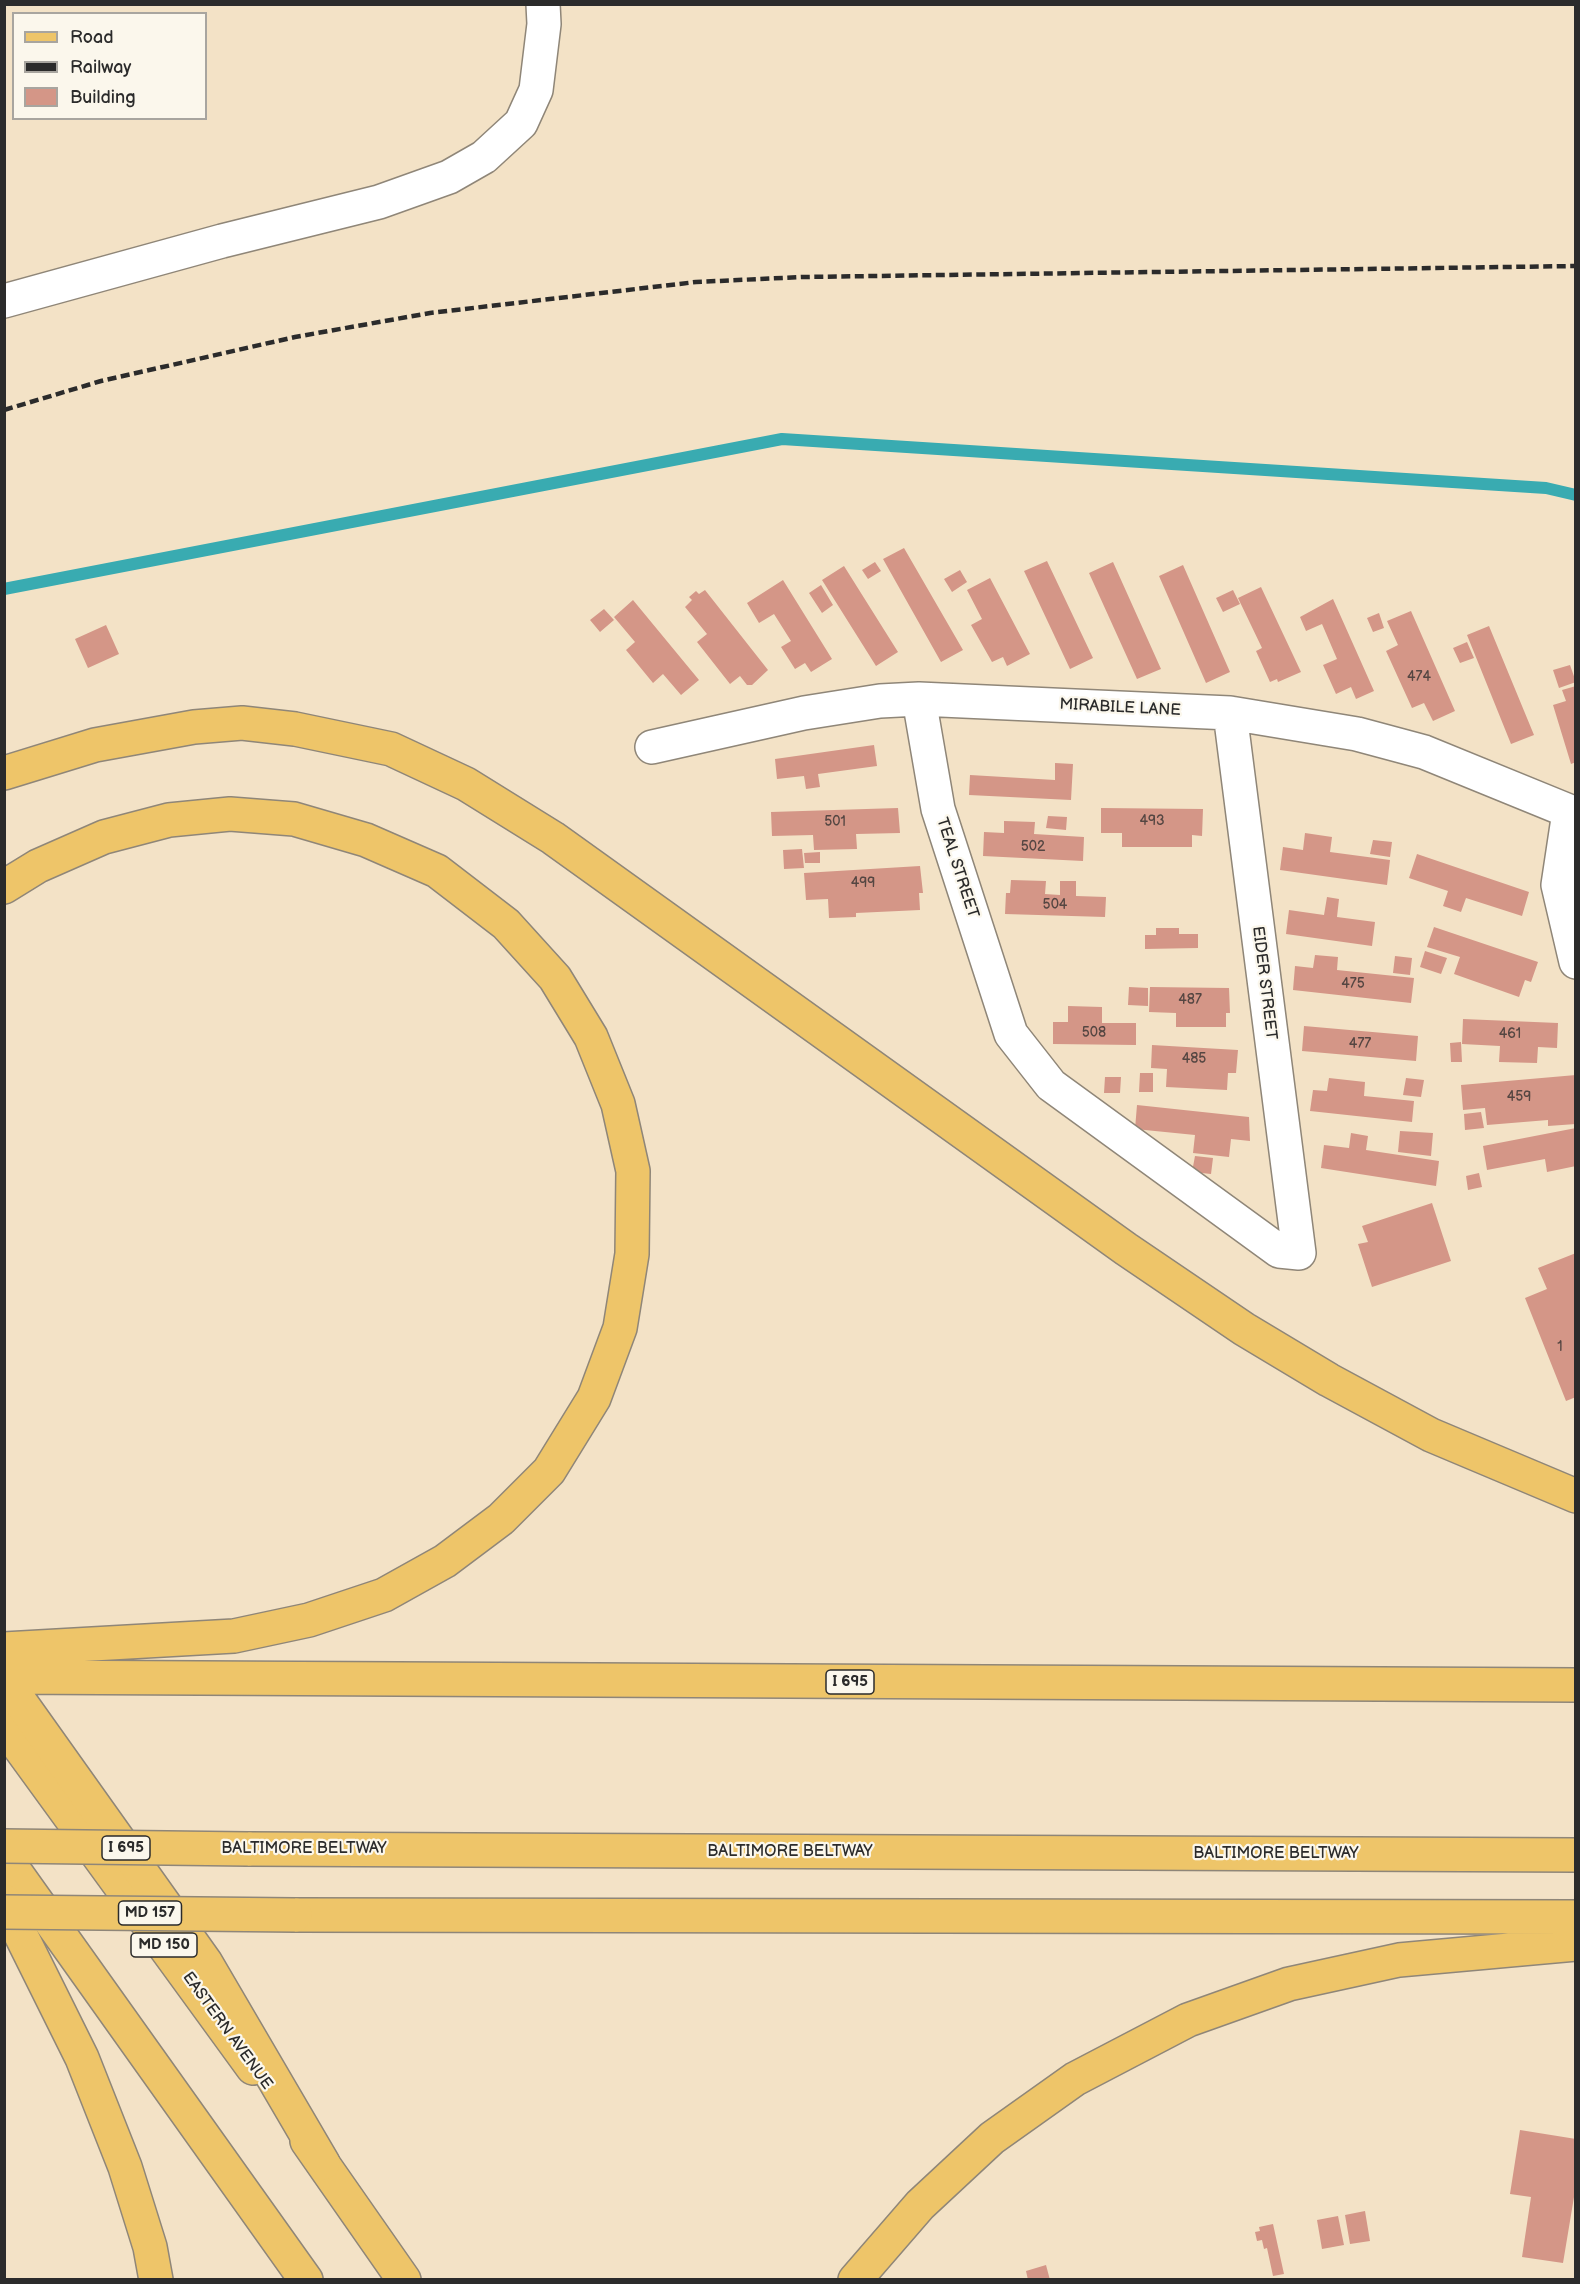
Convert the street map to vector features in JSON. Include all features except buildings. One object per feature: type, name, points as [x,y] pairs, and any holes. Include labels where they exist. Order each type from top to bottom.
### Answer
[{"type":"main road","points":[[4,773],[95,745],[194,727],[242,723],[295,729],[391,749],[466,784],[553,838],[1116,1242],[1244,1329],[1329,1380],[1431,1435],[1575,1496]]},
{"type":"main road","points":[[4,887],[38,866],[104,837],[169,820],[230,814],[294,819],[366,840],[437,871],[507,924],[555,978],[591,1037],[618,1104],[633,1171],[631,1265],[620,1328],[594,1398],[549,1471],[501,1519],[445,1561],[384,1595],[309,1620],[234,1636],[4,1649]]},
{"type":"main road","points":[[4,1678],[207,1963],[323,2163]]},
{"type":"main road","name":"I 695","points":[[4,1678],[1575,1684]]},
{"type":"main road","name":"EASTERN AVENUE","points":[[4,1726],[323,2163],[404,2280]]},
{"type":"main road","name":"BALTIMORE BELTWAY","points":[[4,1846],[1575,1855]]},
{"type":"main road","points":[[4,1856],[306,2280]]},
{"type":"main road","points":[[4,1902],[82,2058],[125,2167],[150,2247],[156,2280]]},
{"type":"main road","name":"MD 157","points":[[4,1911],[295,1915],[1575,1917]]},
{"type":"main road","points":[[855,2280],[920,2205],[992,2138],[1075,2079],[1188,2020],[1289,1984],[1399,1960],[1575,1944]]},
{"type":"street","points":[[4,300],[222,241],[379,202],[449,177],[484,157],[521,123],[536,90],[544,24],[543,4]]},
{"type":"street","name":"MIRABILE LANE","points":[[652,747],[804,713],[879,700],[919,699],[1230,713],[1357,734],[1424,752],[1572,813]]},
{"type":"street","name":"TEAL STREET","points":[[919,699],[938,809],[1011,1034],[1050,1085],[1279,1251],[1299,1253]]},
{"type":"street","name":"EIDER STREET","points":[[1230,713],[1299,1253]]},
{"type":"street","points":[[1572,813],[1558,885],[1575,962]]},
{"type":"waterway","points":[[4,589],[782,439],[1546,488],[1576,495]]},
{"type":"railway","points":[[4,410],[101,381],[295,337],[430,313],[696,282],[803,277],[1576,266]]}]
